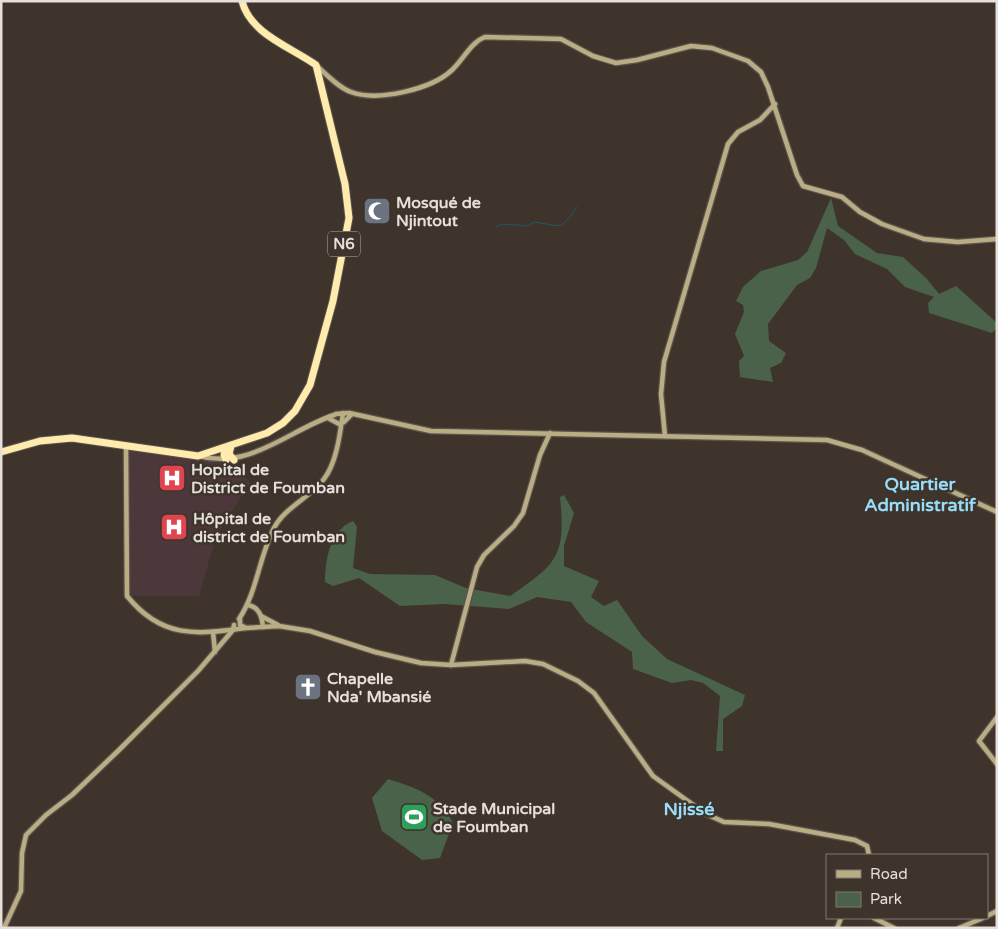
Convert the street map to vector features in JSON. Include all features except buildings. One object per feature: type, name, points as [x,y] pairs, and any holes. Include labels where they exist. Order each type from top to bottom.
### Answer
[{"type":"highway","points":[[242,1],[249,18],[261,30],[316,65]]},
{"type":"highway","name":"N6","points":[[1,452],[40,441],[83,439],[198,456],[228,447],[277,427],[300,404],[310,385],[333,301],[349,223],[349,205],[316,65]]},
{"type":"highway","points":[[228,447],[230,460]]},
{"type":"main road","points":[[316,65],[345,89],[362,95],[376,96],[432,83],[452,70],[478,41],[485,37],[561,39],[594,56],[622,63],[685,47],[712,48],[752,64],[761,72],[775,104],[797,175],[803,186],[842,197],[860,212],[882,224],[924,239],[958,242],[997,239]]},
{"type":"main road","points":[[665,436],[662,394],[664,362],[728,144],[738,132],[760,120],[775,104]]},
{"type":"main road","points":[[198,456],[230,460],[246,456],[326,419],[343,415],[431,431],[827,440],[862,450],[997,512]]},
{"type":"main road","points":[[4,928],[21,891],[22,853],[26,835],[46,815],[72,795],[119,750],[216,652],[248,605],[258,568],[273,528],[284,515],[324,479],[330,467],[343,415]]},
{"type":"main road","points":[[342,425],[343,415]]},
{"type":"main road","points":[[326,419],[342,425]]},
{"type":"main road","points":[[451,666],[477,568],[484,555],[514,526],[521,516],[550,434]]},
{"type":"main road","points":[[126,445],[127,596],[151,620],[163,627],[213,632],[231,628],[279,626],[318,633],[394,658],[421,663],[451,666],[525,661],[546,665],[578,681],[594,693],[653,776],[706,814],[724,822],[769,824],[855,840],[867,846],[868,854]]},
{"type":"main road","points":[[252,595],[257,609],[262,616],[279,626]]},
{"type":"main road","points":[[248,605],[257,609]]},
{"type":"main road","points":[[262,616],[264,627]]},
{"type":"main road","points":[[240,618],[240,625],[246,628]]},
{"type":"main road","points":[[213,632],[216,652]]},
{"type":"main road","points":[[997,717],[980,741],[997,764]]},
{"type":"main road","points":[[876,919],[894,928]]},
{"type":"main road","points":[[959,928],[981,919]]},
{"type":"shaded area","name":"Hôpital de district de Foumban","points":[[130,449],[217,463],[235,463],[250,483],[216,536],[199,596],[132,596],[128,588],[128,452]]},
{"type":"green space","points":[[831,198],[838,226],[877,253],[903,257],[927,279],[939,294],[956,286],[997,323],[997,328],[992,333],[929,313],[928,303],[934,297],[905,287],[887,269],[855,254],[844,240],[827,228],[816,268],[810,278],[797,285],[768,324],[769,341],[786,353],[781,363],[770,368],[773,382],[740,377],[739,361],[744,356],[735,334],[744,312],[743,305],[736,301],[743,287],[761,271],[798,260],[807,252]]},
{"type":"green space","points":[[564,495],[574,513],[564,546],[564,566],[599,581],[591,597],[604,606],[617,600],[642,636],[667,659],[745,695],[742,706],[723,719],[723,751],[716,751],[720,696],[703,683],[691,680],[672,683],[633,669],[632,652],[586,622],[571,602],[537,597],[509,609],[445,604],[400,606],[359,578],[333,586],[325,582],[326,564],[334,538],[345,525],[353,521],[357,527],[353,568],[370,574],[435,575],[466,588],[510,596],[538,575],[555,557],[561,533],[560,497]]},
{"type":"green space","name":"Stade Municipal de Foumban","points":[[388,779],[426,794],[434,799],[447,813],[453,823],[440,858],[422,860],[382,831],[372,798]]},
{"type":"waterway","points":[[496,227],[503,224],[528,226],[534,222],[558,225],[566,221],[577,207]]},
{"type":"place","name":"Mosqué de Njintout","points":[[377,211]]},
{"type":"place","name":"Hopital de District de Foumban","points":[[172,478]]},
{"type":"place","name":"Hôpital de district de Foumban","points":[[174,527]]},
{"type":"place","name":"Chapelle Nda' Mbansié","points":[[308,687]]},
{"type":"place","name":"Stade Municipal de Foumban","points":[[414,817]]},
{"type":"district","name":"Quartier Administratif","points":[[920,494]]},
{"type":"district","name":"Njissé","points":[[689,809]]}]
